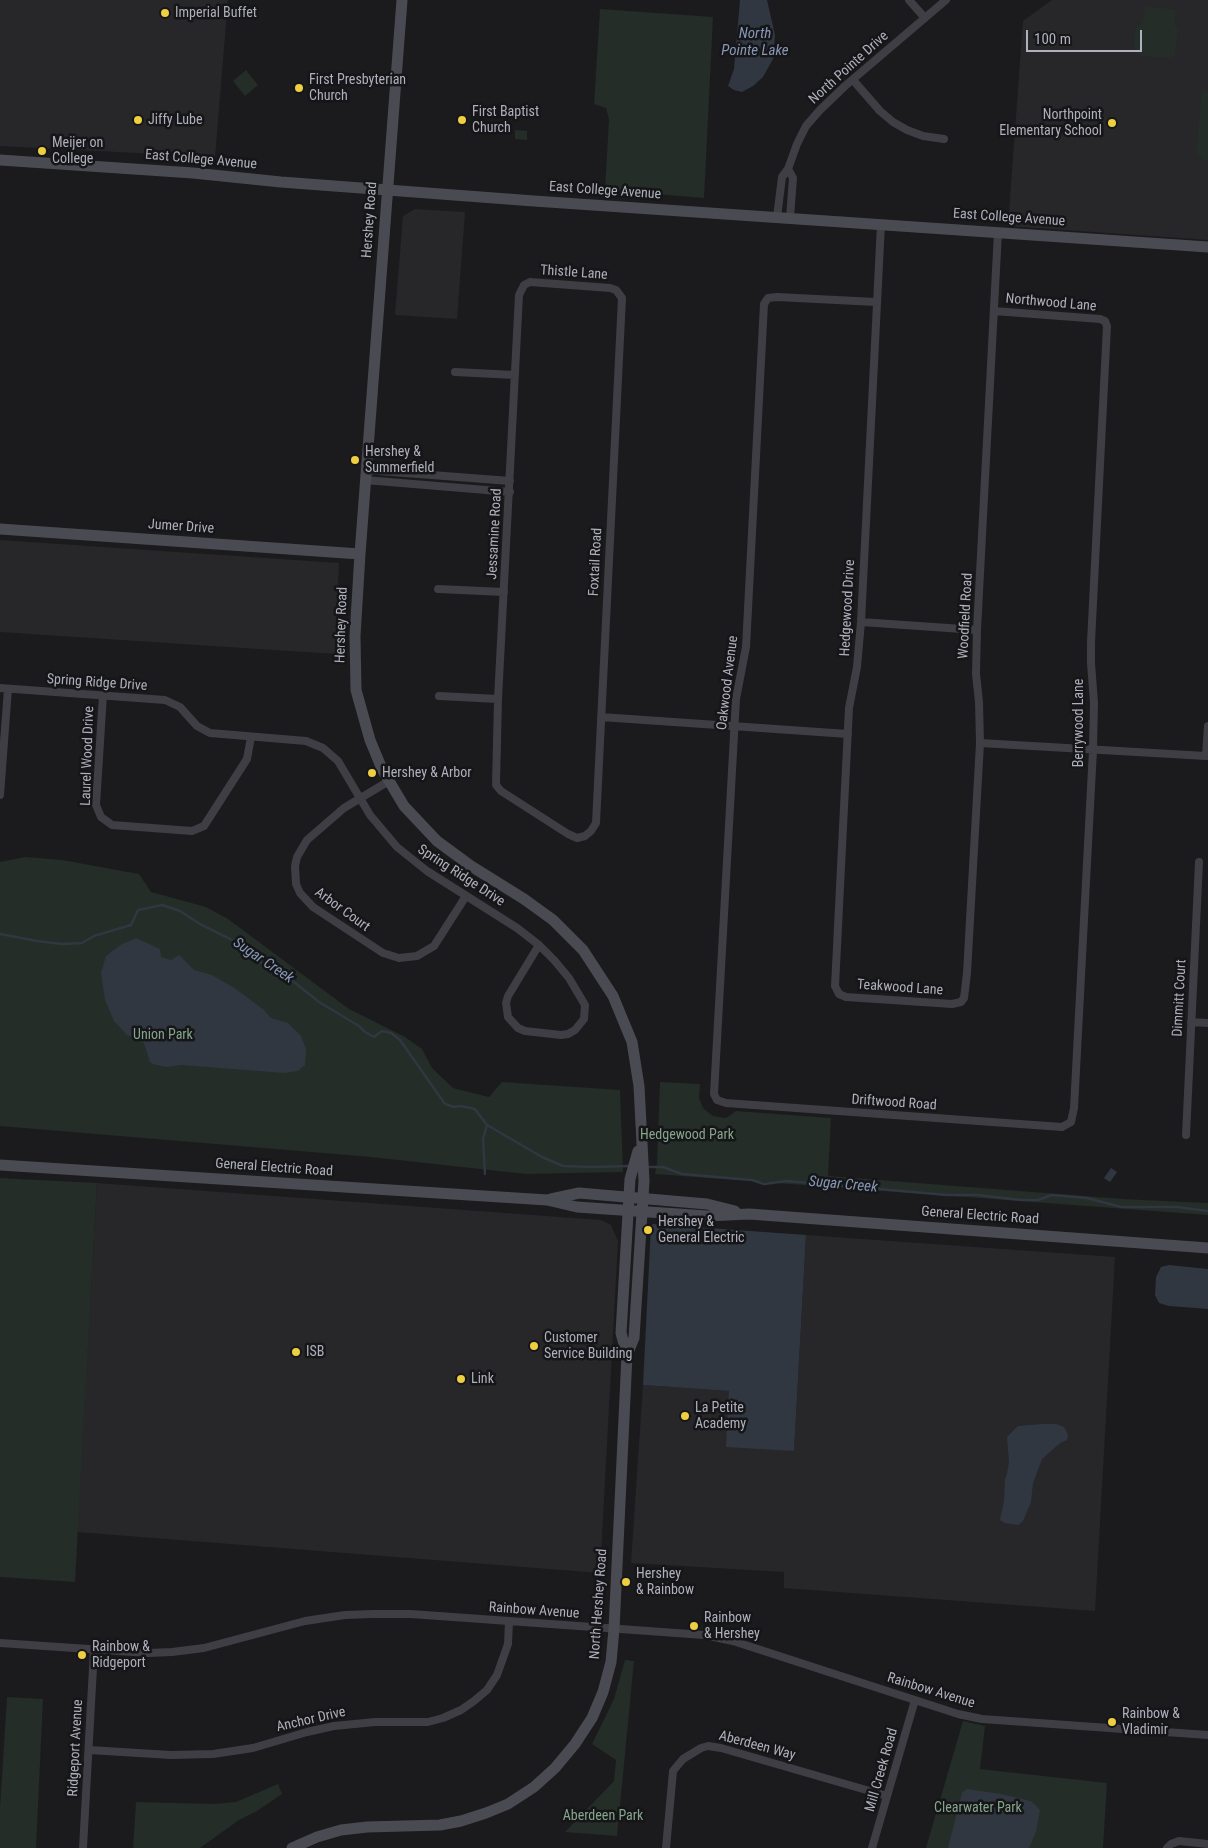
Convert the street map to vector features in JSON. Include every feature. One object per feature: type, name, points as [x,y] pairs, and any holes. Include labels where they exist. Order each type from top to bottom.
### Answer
[{"type":"main road","name":"Hershey Road","points":[[402,0],[360,554],[355,636],[356,690],[370,740],[382,769],[404,806],[437,841],[471,866],[524,899],[553,920],[583,950],[613,996],[632,1042],[639,1086],[644,1181],[642,1212]]},
{"type":"main road","name":"East College Avenue","points":[[0,160],[193,173],[387,190],[1208,247]]},
{"type":"main road","name":"Jumer Drive","points":[[0,529],[360,554]]},
{"type":"main road","name":"Hershey Road","points":[[629,1197],[630,1179],[641,1142]]},
{"type":"main road","name":"General Electric Road","points":[[0,1165],[547,1200],[577,1207],[642,1212],[707,1216],[749,1214],[1208,1248]]},
{"type":"main road","name":"General Electric Road","points":[[547,1200],[579,1193],[707,1204],[749,1214]]},
{"type":"main road","name":"North Hershey Road","points":[[292,1848],[317,1837],[342,1830],[367,1826],[420,1826],[461,1821],[508,1804],[534,1787],[555,1768],[575,1744],[592,1718],[603,1692],[611,1662],[614,1629],[627,1355],[621,1333],[629,1197]]},
{"type":"main road","name":"North Hershey Road","points":[[627,1355],[634,1338],[642,1212]]},
{"type":"street","points":[[909,0],[924,18]]},
{"type":"street","name":"North Pointe Drive","points":[[777,217],[782,177],[788,169],[806,126],[820,110],[853,80],[946,0]]},
{"type":"street","points":[[853,80],[880,111],[893,122],[906,130],[923,136],[944,139]]},
{"type":"street","name":"North Pointe Drive","points":[[788,169],[793,178],[790,218]]},
{"type":"street","name":"Hedgewood Drive","points":[[837,992],[835,969],[849,708],[857,667],[860,622],[881,224]]},
{"type":"street","name":"Woodfield Road","points":[[963,1000],[966,994],[967,980],[980,743],[980,702],[976,674],[977,630],[998,232]]},
{"type":"street","name":"Thistle Lane","points":[[524,286],[530,282],[537,282],[610,288],[620,294]]},
{"type":"street","name":"Jessamine Road","points":[[524,286],[520,295],[515,376],[498,699],[496,786],[568,834],[577,838],[591,832]]},
{"type":"street","name":"Foxtail Road","points":[[591,832],[596,823],[622,302],[620,294]]},
{"type":"street","name":"Oakwood Avenue","points":[[717,1100],[714,1094],[734,726],[736,699],[746,647],[764,304],[767,299],[777,297],[876,302]]},
{"type":"street","name":"Northwood Lane","points":[[994,311],[1086,317],[1105,321]]},
{"type":"street","name":"Berrywood Lane","points":[[1069,1124],[1072,1120],[1074,1108],[1093,750],[1094,703],[1091,642],[1108,338],[1105,321]]},
{"type":"street","points":[[454,372],[515,376]]},
{"type":"street","points":[[366,475],[428,475],[510,481]]},
{"type":"street","points":[[366,475],[428,485],[510,492]]},
{"type":"street","points":[[428,475],[428,485]]},
{"type":"street","points":[[438,589],[504,592]]},
{"type":"street","points":[[860,622],[977,630]]},
{"type":"street","points":[[0,795],[4,688]]},
{"type":"street","name":"Spring Ridge Drive","points":[[4,688],[165,700],[180,707],[197,726],[210,733],[306,741],[323,748],[338,761],[359,798],[382,831],[397,847],[427,871],[517,928],[540,945],[554,960],[582,997],[585,1005],[584,1019],[575,1030],[568,1034],[525,1031],[512,1023],[506,1010],[508,996],[540,945]]},
{"type":"street","name":"Laurel Wood Drive","points":[[103,695],[96,805],[101,817],[112,825],[192,831],[204,826],[247,759],[251,737]]},
{"type":"street","points":[[439,696],[498,699]]},
{"type":"street","points":[[601,717],[848,734]]},
{"type":"street","points":[[980,743],[1206,756],[1208,726]]},
{"type":"street","name":"Arbor Court","points":[[389,781],[344,808],[306,840],[300,848],[297,857],[295,876],[300,893],[306,901],[383,953],[408,958],[434,946],[466,896]]},
{"type":"street","name":"Dimmitt Court","points":[[1186,1135],[1199,862]]},
{"type":"street","name":"Teakwood Lane","points":[[837,992],[846,997],[952,1004],[963,1000]]},
{"type":"street","points":[[1192,1022],[1208,1023]]},
{"type":"street","name":"Driftwood Road","points":[[717,1100],[726,1103],[926,1118],[1062,1127],[1069,1124]]},
{"type":"street","name":"Rainbow Avenue","points":[[0,1643],[148,1653],[188,1650],[231,1641],[305,1621],[345,1615],[411,1614],[509,1621],[718,1637],[958,1714],[982,1719],[1208,1735]]},
{"type":"street","name":"Anchor Drive","points":[[89,1750],[171,1755],[214,1754],[253,1748],[334,1726],[375,1722],[428,1722],[443,1718],[461,1710],[487,1690],[497,1674],[508,1644],[509,1621]]},
{"type":"street","name":"Ridgeport Avenue","points":[[83,1848],[94,1650]]},
{"type":"street","name":"Mill Creek Road","points":[[872,1848],[915,1700]]},
{"type":"street","name":"Aberdeen Way","points":[[666,1848],[673,1770],[683,1759],[708,1746],[721,1748],[887,1796]]},
{"type":"street","points":[[1167,1848],[1176,1841],[1208,1844]]},
{"type":"shaded area","points":[[0,0],[228,0],[215,157],[0,146]]},
{"type":"shaded area","name":"Northpoint Elementary School","points":[[1052,0],[1208,0],[1208,240],[1008,226],[1023,21]]},
{"type":"shaded area","points":[[415,209],[465,212],[457,319],[395,315],[403,216]]},
{"type":"shaded area","points":[[0,540],[339,563],[335,654],[0,632]]},
{"type":"shaded area","points":[[97,1183],[601,1220],[611,1225],[618,1241],[600,1573],[77,1532]]},
{"type":"shaded area","points":[[806,1235],[1115,1257],[1095,1611],[784,1588],[784,1572],[631,1563],[643,1385],[729,1391],[794,1451]]},
{"type":"green space","points":[[1146,6],[1176,10],[1174,24],[1178,30],[1175,56],[1167,58],[1141,56],[1136,52],[1134,44],[1135,30],[1142,23]]},
{"type":"green space","points":[[600,9],[713,17],[704,198],[605,190],[609,119],[606,108],[594,104]]},
{"type":"green space","points":[[246,70],[258,85],[245,96],[233,81]]},
{"type":"green space","points":[[1202,91],[1208,92],[1208,160],[1203,160],[1196,151]]},
{"type":"green space","points":[[515,130],[527,131],[527,140],[515,139]]},
{"type":"green space","name":"Union Park","points":[[25,857],[62,860],[139,874],[151,892],[206,907],[228,919],[349,1009],[405,1037],[422,1049],[432,1068],[453,1088],[489,1097],[502,1082],[620,1090],[623,1172],[526,1174],[371,1157],[0,1126],[0,862]]},
{"type":"green space","name":"Hedgewood Park","points":[[660,1082],[700,1084],[699,1098],[703,1108],[713,1116],[726,1118],[736,1111],[831,1118],[828,1176],[1122,1199],[1208,1203],[1208,1215],[655,1174]]},
{"type":"green space","points":[[0,1178],[97,1183],[75,1582],[0,1577]]},
{"type":"green space","name":"Aberdeen Park","points":[[625,1660],[634,1661],[617,1836],[565,1832],[614,1781],[616,1760],[592,1744],[614,1699]]},
{"type":"green space","points":[[7,1697],[43,1699],[36,1848],[0,1848],[0,1807]]},
{"type":"green space","name":"Clearwater Park","points":[[963,1721],[985,1726],[980,1769],[1107,1783],[1103,1848],[926,1848]]},
{"type":"green space","points":[[278,1784],[282,1794],[257,1811],[239,1820],[200,1848],[133,1848],[136,1802],[214,1804],[236,1802]]},
{"type":"water","name":"North Pointe Lake","points":[[740,0],[767,0],[775,35],[773,59],[763,77],[753,86],[742,92],[728,86],[734,69]]},
{"type":"water","points":[[136,938],[160,949],[161,957],[171,960],[179,955],[194,970],[212,975],[236,989],[264,1010],[271,1018],[288,1023],[301,1036],[306,1049],[305,1065],[298,1071],[284,1073],[182,1065],[166,1067],[150,1062],[144,1043],[127,1035],[114,1021],[105,1000],[101,973],[106,956],[122,944]]},
{"type":"water","points":[[1111,1168],[1117,1172],[1110,1182],[1104,1178]]},
{"type":"water","points":[[653,1224],[806,1235],[794,1451],[726,1447],[729,1391],[643,1385],[651,1226]]},
{"type":"water","points":[[1169,1265],[1208,1269],[1208,1309],[1169,1306],[1159,1303],[1155,1295],[1156,1277],[1161,1267]]},
{"type":"water","points":[[1056,1424],[1064,1427],[1068,1435],[1067,1440],[1060,1443],[1042,1459],[1033,1483],[1031,1502],[1023,1521],[1018,1525],[1005,1523],[1000,1520],[1009,1462],[1007,1437],[1018,1426]]},
{"type":"water","points":[[967,1789],[1031,1801],[1040,1810],[1036,1832],[1029,1848],[948,1848],[962,1793]]},
{"type":"waterway","name":"Sugar Creek","points":[[0,934],[62,944],[82,943],[94,936],[131,925],[138,910],[162,905],[180,911],[200,924],[238,943],[262,963],[285,975],[319,1002],[359,1026],[365,1032],[374,1037],[382,1031],[391,1033],[400,1040],[445,1104],[475,1109],[487,1125],[542,1157],[563,1166],[630,1166]]},
{"type":"waterway","name":"Sugar Creek","points":[[485,1174],[483,1139],[487,1125]]},
{"type":"waterway","name":"Sugar Creek","points":[[648,1167],[663,1167],[682,1174],[752,1180],[764,1184],[787,1181],[1021,1200],[1038,1200],[1052,1195],[1087,1198],[1121,1207],[1177,1207],[1208,1211]]},
{"type":"place","name":"Imperial Buffet","points":[[165,13]]},
{"type":"place","name":"First Presbyterian Church","points":[[299,88]]},
{"type":"place","name":"Jiffy Lube","points":[[138,120]]},
{"type":"place","name":"First Baptist Church","points":[[462,120]]},
{"type":"place","name":"Northpoint Elementary School","points":[[1112,123]]},
{"type":"place","name":"Meijer on College","points":[[42,151]]},
{"type":"place","name":"Hershey & Summerfield","points":[[355,460]]},
{"type":"place","name":"Hershey & Arbor","points":[[372,773]]},
{"type":"place","name":"Hershey & General Electric","points":[[648,1230]]},
{"type":"place","name":"Customer Service Building","points":[[534,1346]]},
{"type":"place","name":"ISB","points":[[296,1352]]},
{"type":"place","name":"Link","points":[[461,1379]]},
{"type":"place","name":"La Petite Academy","points":[[685,1416]]},
{"type":"place","name":"Hershey & Rainbow","points":[[626,1582]]},
{"type":"place","name":"Rainbow & Hershey","points":[[694,1626]]},
{"type":"place","name":"Rainbow & Ridgeport","points":[[82,1655]]},
{"type":"place","name":"Rainbow & Vladimir","points":[[1112,1722]]}]
